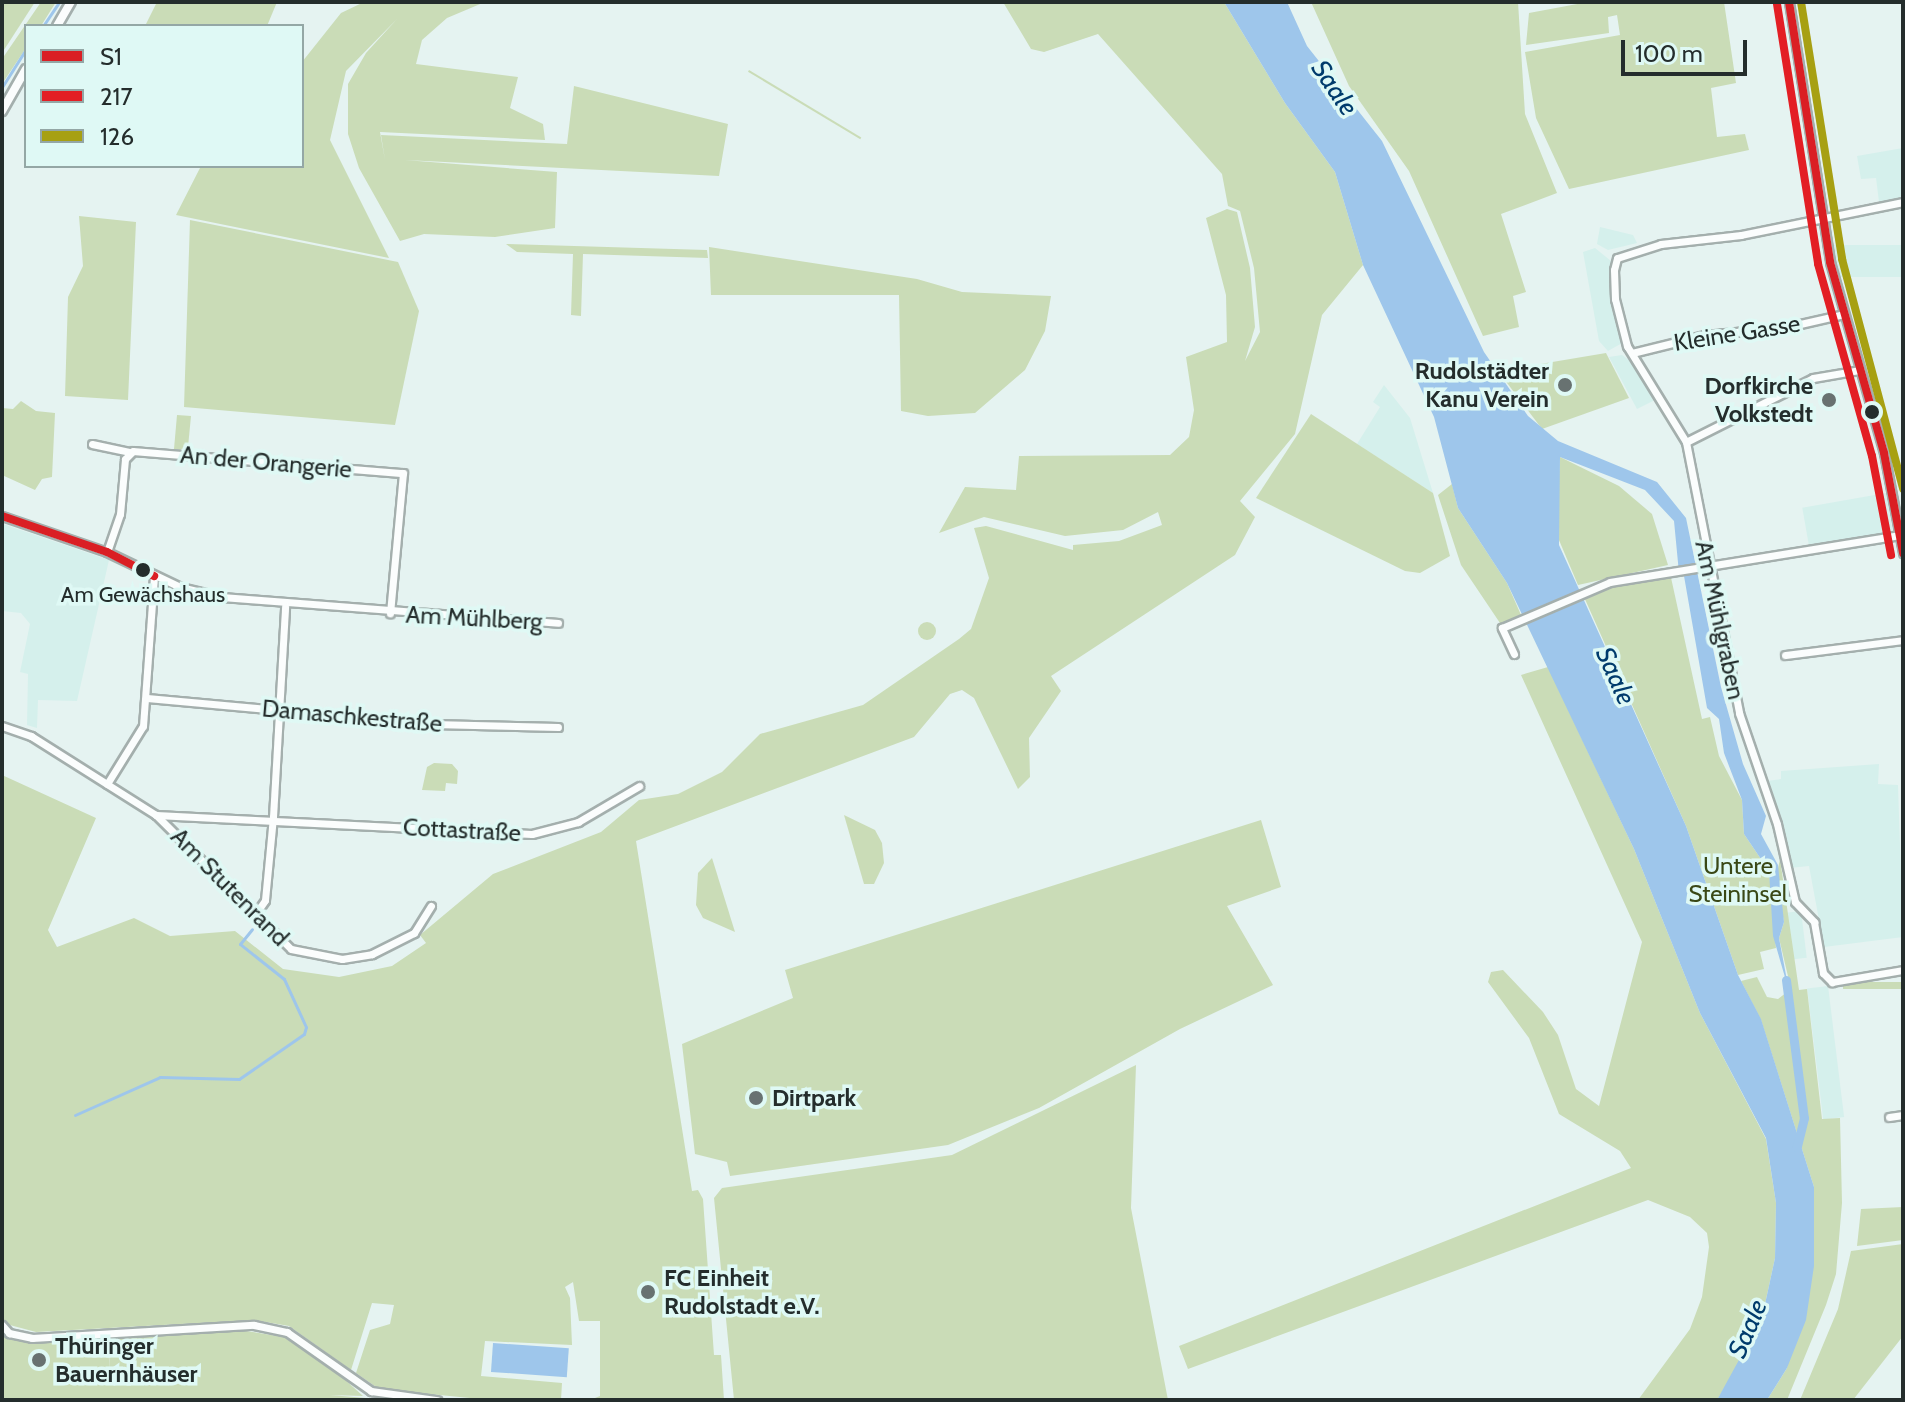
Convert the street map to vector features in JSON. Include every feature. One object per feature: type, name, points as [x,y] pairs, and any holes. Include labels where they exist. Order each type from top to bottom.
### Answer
[{"type":"street","points":[[58,24],[71,2]]},
{"type":"street","points":[[1789,2],[1824,215],[1844,314],[1899,507],[1903,553]]},
{"type":"street","points":[[2,111],[24,72]]},
{"type":"street","points":[[1824,215],[1903,202]]},
{"type":"street","name":"Am Mühlgraben","points":[[1824,215],[1741,235],[1661,244],[1617,258],[1615,299],[1632,353],[1686,442],[1739,713],[1777,824],[1795,902],[1814,922],[1823,973],[1832,982],[1903,970]]},
{"type":"street","name":"Kleine Gasse","points":[[1632,353],[1705,335],[1787,327],[1844,314]]},
{"type":"street","points":[[1686,442],[1813,378],[1860,370]]},
{"type":"street","name":"An der Orangerie","points":[[92,444],[129,452],[403,473]]},
{"type":"street","points":[[107,552],[120,514],[129,452]]},
{"type":"street","name":"Am Mühlberg","points":[[390,613],[403,473]]},
{"type":"street","points":[[2,516],[107,552],[154,576],[196,592],[285,606],[265,900],[254,916]]},
{"type":"street","points":[[1514,654],[1506,627],[1610,582],[1699,564],[1901,535]]},
{"type":"street","points":[[107,784],[143,726],[154,576]]},
{"type":"street","name":"Am Mühlberg","points":[[285,606],[558,623]]},
{"type":"street","points":[[1785,655],[1903,640]]},
{"type":"street","name":"Damaschkestraße","points":[[147,698],[432,724],[558,727]]},
{"type":"street","name":"Am Stutenrand","points":[[2,726],[31,736],[156,815],[254,916],[291,949],[342,959],[372,954],[414,933],[431,906]]},
{"type":"street","name":"Cottastraße","points":[[273,817],[532,834],[578,822],[639,786]]},
{"type":"street","name":"Am Stutenrand","points":[[156,815],[273,817]]},
{"type":"street","points":[[1889,1117],[1903,1115]]},
{"type":"street","points":[[2,1325],[9,1333],[32,1338],[254,1325],[287,1332],[371,1391],[437,1400]]},
{"type":"shaded area","points":[[1903,148],[1903,198],[1879,202],[1876,178],[1861,179],[1857,156]]},
{"type":"shaded area","points":[[1600,227],[1633,235],[1637,243],[1608,250],[1597,244]]},
{"type":"shaded area","points":[[1834,245],[1903,245],[1903,277],[1834,277]]},
{"type":"shaded area","points":[[1595,248],[1611,261],[1613,306],[1624,342],[1608,351],[1599,341],[1583,252]]},
{"type":"shaded area","points":[[1622,355],[1637,366],[1655,400],[1637,409],[1609,357]]},
{"type":"shaded area","points":[[1384,385],[1410,418],[1433,493],[1357,444],[1380,407],[1373,402]]},
{"type":"shaded area","points":[[1886,493],[1893,533],[1809,548],[1802,508]]},
{"type":"shaded area","points":[[3,524],[109,560],[77,701],[38,700],[37,728],[27,725],[28,674],[20,672],[30,624],[21,613],[2,611]]},
{"type":"shaded area","points":[[1879,764],[1878,784],[1898,785],[1903,937],[1824,947],[1809,866],[1789,868],[1767,781],[1781,779],[1781,771]]},
{"type":"shaded area","points":[[1801,911],[1807,958],[1792,959],[1786,913]]},
{"type":"shaded area","points":[[1828,986],[1844,1117],[1823,1120],[1807,989]]},
{"type":"green space","points":[[2,2],[35,2],[2,53]]},
{"type":"green space","points":[[41,2],[56,2],[42,24],[26,24]]},
{"type":"green space","points":[[157,2],[277,2],[268,24],[146,24]]},
{"type":"green space","points":[[364,2],[485,2],[447,18],[422,40],[416,64],[518,77],[510,108],[543,124],[545,140],[380,132],[385,160],[381,135],[567,144],[574,86],[728,124],[719,176],[405,160],[557,172],[555,228],[495,237],[424,234],[400,241],[359,168],[348,134],[348,84],[366,53],[397,19],[346,71],[330,140],[389,258],[176,215],[200,168],[304,168],[304,59],[341,13]]},
{"type":"green space","points":[[1003,2],[1224,2],[1285,103],[1335,172],[1363,265],[1322,315],[1295,434],[1240,501],[1255,517],[1235,555],[1051,676],[1061,691],[1029,738],[1030,777],[1018,789],[974,698],[962,690],[950,694],[914,737],[636,841],[692,1191],[698,1190],[703,1199],[714,1355],[721,1355],[724,1400],[590,1400],[600,1396],[600,1321],[579,1321],[573,1282],[565,1287],[570,1298],[572,1345],[485,1341],[481,1376],[562,1383],[561,1400],[490,1400],[379,1389],[356,1373],[370,1330],[390,1324],[394,1305],[372,1303],[351,1370],[289,1326],[254,1320],[36,1332],[6,1324],[2,1318],[2,775],[96,818],[48,930],[57,947],[134,918],[170,936],[235,931],[283,969],[339,977],[392,966],[426,943],[420,935],[493,874],[601,832],[639,800],[678,794],[722,772],[760,734],[863,705],[959,639],[971,629],[989,578],[974,528],[986,526],[1073,550],[1073,545],[1119,541],[1162,525],[1158,512],[1123,530],[1065,536],[984,517],[939,533],[965,487],[1016,490],[1019,456],[1170,455],[1189,437],[1194,410],[1186,357],[1227,342],[1226,295],[1206,218],[1227,209],[1237,212],[1250,268],[1255,327],[1245,361],[1260,332],[1254,268],[1240,211],[1228,206],[1222,174],[1098,34],[1044,52],[1031,49]]},
{"type":"green space","points":[[1311,2],[1518,2],[1525,114],[1557,193],[1501,214],[1526,292],[1513,296],[1519,327],[1483,336],[1409,171],[1349,86]]},
{"type":"green space","points":[[1588,2],[1724,2],[1736,83],[1711,88],[1717,137],[1745,134],[1749,150],[1569,189],[1536,118],[1525,52],[1620,35],[1617,15],[1608,17],[1609,33],[1526,45],[1529,13]]},
{"type":"green space","points":[[24,27],[24,51],[2,84],[2,59]]},
{"type":"green space","points":[[749,70],[861,137],[860,139]]},
{"type":"green space","points":[[79,216],[136,222],[128,400],[65,396],[68,297],[83,266]]},
{"type":"green space","points":[[190,220],[398,262],[419,311],[395,425],[184,407]]},
{"type":"green space","points":[[506,244],[707,250],[708,258],[583,254],[581,316],[571,315],[573,254],[517,252]]},
{"type":"green space","points":[[709,247],[917,279],[962,292],[1051,296],[1045,331],[1025,370],[975,413],[928,416],[901,411],[899,295],[711,295]]},
{"type":"green space","name":"Rudolstädter Kanu Verein","points":[[1606,353],[1629,398],[1542,429],[1498,371]]},
{"type":"green space","points":[[21,401],[36,411],[55,413],[52,477],[42,479],[35,490],[2,475],[2,408],[13,409]]},
{"type":"green space","points":[[1311,414],[1433,493],[1450,556],[1420,573],[1405,571],[1256,498]]},
{"type":"green space","points":[[177,415],[191,416],[188,447],[180,450],[174,449]]},
{"type":"green space","points":[[1560,457],[1619,486],[1652,514],[1668,565],[1578,585],[1556,533]]},
{"type":"green space","points":[[1452,484],[1458,508],[1507,583],[1521,615],[1502,626],[1461,565],[1438,495]]},
{"type":"green space","name":"Untere Steininsel","points":[[1670,573],[1702,719],[1710,717],[1719,756],[1742,800],[1744,834],[1769,871],[1776,948],[1760,952],[1764,969],[1738,975],[1686,826],[1584,597],[1610,585]]},
{"type":"green space","points":[[927,622],[936,631],[927,640],[918,631]]},
{"type":"green space","points":[[1548,667],[1634,849],[1700,1013],[1766,1139],[1776,1203],[1775,1258],[1762,1318],[1743,1357],[1717,1400],[1638,1400],[1690,1329],[1702,1297],[1709,1247],[1707,1233],[1690,1217],[1648,1200],[1188,1369],[1179,1346],[1631,1168],[1620,1151],[1559,1114],[1529,1038],[1488,982],[1491,972],[1503,970],[1543,1012],[1558,1035],[1576,1089],[1599,1106],[1642,942],[1521,675]]},
{"type":"green space","points":[[434,763],[452,764],[458,771],[457,784],[446,783],[445,791],[422,790],[427,767]]},
{"type":"green space","points":[[844,815],[875,830],[882,843],[884,863],[874,884],[864,884]]},
{"type":"green space","points":[[1261,820],[1281,887],[1227,906],[1273,985],[1180,1029],[1039,1108],[948,1145],[730,1176],[727,1162],[695,1154],[682,1044],[793,998],[785,970]]},
{"type":"green space","points":[[712,858],[735,932],[703,918],[696,905],[698,873]]},
{"type":"green space","points":[[1780,859],[1799,990],[1807,989],[1822,1119],[1840,1118],[1842,1203],[1836,1274],[1826,1305],[1787,1400],[1767,1400],[1787,1368],[1814,1187],[1761,1020],[1741,981],[1757,977],[1767,997],[1778,999],[1791,989],[1779,938],[1784,922],[1776,878]]},
{"type":"green space","points":[[1843,982],[1903,982],[1903,989],[1843,989]]},
{"type":"green space","points":[[1136,1065],[1131,1208],[1168,1400],[734,1400],[714,1198],[722,1188],[952,1155]]},
{"type":"green space","points":[[1903,1207],[1903,1240],[1857,1246],[1861,1209]]},
{"type":"green space","points":[[1903,1244],[1903,1336],[1853,1400],[1800,1400],[1838,1309],[1851,1251]]},
{"type":"green space","points":[[227,1328],[284,1337],[321,1358],[363,1396],[330,1395],[390,1400],[2,1400],[2,1333],[32,1341],[107,1333],[110,1373],[108,1333]]},
{"type":"water","name":"Saale","points":[[1224,2],[1287,2],[1307,46],[1382,141],[1484,352],[1528,416],[1558,441],[1657,482],[1686,518],[1721,687],[1743,764],[1766,816],[1761,834],[1778,865],[1784,922],[1779,938],[1789,991],[1773,936],[1769,871],[1744,834],[1742,800],[1724,753],[1719,719],[1707,708],[1684,576],[1679,573],[1674,521],[1645,490],[1560,457],[1559,545],[1686,826],[1738,975],[1761,1019],[1814,1187],[1814,1266],[1806,1320],[1787,1368],[1767,1400],[1717,1400],[1762,1318],[1775,1258],[1776,1203],[1766,1138],[1700,1013],[1634,849],[1507,583],[1458,508],[1434,417],[1363,265],[1335,172],[1285,103]]},
{"type":"water","points":[[493,1343],[569,1348],[567,1377],[491,1372]]},
{"type":"waterway","points":[[44,24],[59,2]]},
{"type":"waterway","points":[[2,87],[24,52]]},
{"type":"waterway","points":[[75,1115],[160,1077],[239,1079],[304,1034],[306,1027],[284,979],[240,944],[252,929]]},
{"type":"waterway","points":[[1786,980],[1804,1118],[1797,1147]]},
{"type":"transit line","name":"S1","points":[[1789,2],[1830,262],[1884,453],[1903,553]]},
{"type":"transit line","name":"126","points":[[1801,2],[1842,259],[1903,489]]},
{"type":"transit line","name":"217","points":[[1777,4],[1818,264],[1872,456],[1891,555]]},
{"type":"transit line","name":"S1","points":[[2,516],[107,552],[154,576]]},
{"type":"place","name":"Rudolstädter Kanu Verein","points":[[1565,385]]},
{"type":"place","name":"Dorfkirche Volkstedt","points":[[1829,400]]},
{"type":"place","name":"Am Gewächshaus","points":[[143,570]]},
{"type":"place","name":"Dirtpark","points":[[756,1098]]},
{"type":"place","name":"FC Einheit Rudolstadt e.V.","points":[[648,1292]]},
{"type":"place","name":"Thüringer Bauernhäuser","points":[[39,1360]]}]
